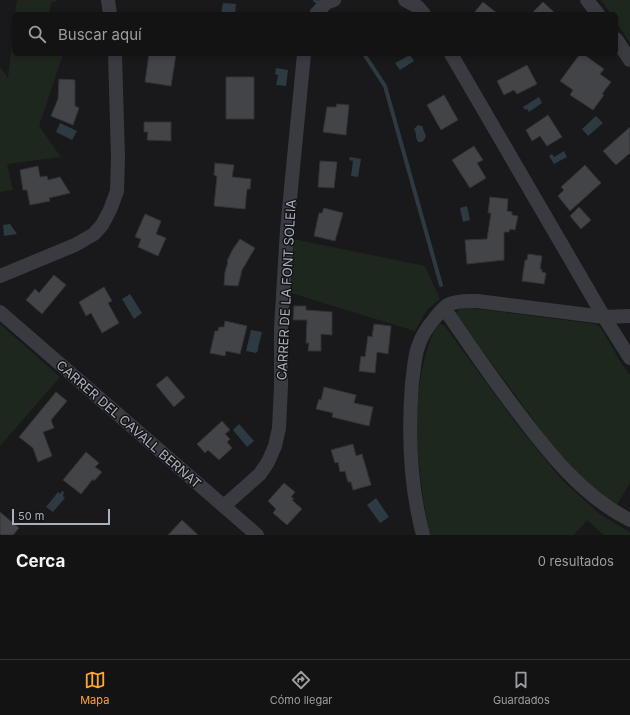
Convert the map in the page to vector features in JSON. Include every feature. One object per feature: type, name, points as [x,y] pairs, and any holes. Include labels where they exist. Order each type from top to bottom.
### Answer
[{"type":"street","points":[[108,0],[110,12]]},
{"type":"street","points":[[318,12],[326,3],[334,0]]},
{"type":"street","points":[[405,0],[418,7],[422,12]]},
{"type":"street","points":[[587,0],[596,12]]},
{"type":"street","points":[[618,42],[630,60]]},
{"type":"street","points":[[0,276],[75,245],[94,234],[102,225],[110,210],[116,191],[118,158],[115,56]]},
{"type":"street","name":"CARRER DE LA FONT SOLEIA","points":[[224,506],[260,474],[268,462],[275,446],[279,428],[281,328],[287,230],[304,56]]},
{"type":"street","points":[[453,56],[604,317],[630,358]]},
{"type":"street","points":[[423,535],[418,517],[412,474],[410,441],[413,379],[418,347],[428,326],[444,308],[449,304],[464,300],[604,317],[630,316]]},
{"type":"street","points":[[444,308],[493,379],[539,441],[562,467],[587,490],[616,513],[630,520]]},
{"type":"street","name":"CARRER DEL CAVALL BERNAT","points":[[0,312],[257,535]]},
{"type":"shaded area","points":[[17,0],[58,0],[51,3],[49,12],[15,12]]},
{"type":"shaded area","points":[[601,0],[630,0],[630,43],[618,25],[618,12],[610,12]]},
{"type":"shaded area","points":[[223,3],[236,4],[235,12],[221,12]]},
{"type":"shaded area","points":[[12,42],[12,56],[62,56],[39,126],[61,157],[7,164],[13,190],[0,192],[0,67],[8,78]]},
{"type":"shaded area","points":[[408,56],[411,56],[414,61],[400,70],[395,63]]},
{"type":"shaded area","points":[[276,68],[288,70],[286,86],[276,85],[278,75],[275,74]]},
{"type":"shaded area","points":[[539,97],[542,103],[529,112],[527,109],[525,110],[523,107]]},
{"type":"shaded area","points":[[596,116],[603,123],[588,136],[582,129]]},
{"type":"shaded area","points":[[60,123],[77,131],[72,140],[56,132]]},
{"type":"shaded area","points":[[418,125],[422,126],[426,136],[422,142],[418,142],[414,129]]},
{"type":"shaded area","points":[[564,151],[567,157],[554,164],[549,156],[552,154],[554,157]]},
{"type":"shaded area","points":[[350,157],[361,159],[358,177],[351,176],[353,161],[349,160]]},
{"type":"shaded area","points":[[467,206],[470,220],[463,222],[460,208]]},
{"type":"shaded area","points":[[10,224],[17,234],[4,236],[3,225]]},
{"type":"shaded area","points":[[293,239],[425,266],[440,299],[427,310],[415,331],[291,293]]},
{"type":"shaded area","points":[[130,294],[142,313],[134,319],[122,299]]},
{"type":"shaded area","points":[[463,307],[595,324],[601,328],[621,363],[630,375],[630,483],[616,506],[593,488],[572,468],[549,441],[456,314],[458,309]]},
{"type":"shaded area","points":[[0,324],[60,377],[0,446]]},
{"type":"shaded area","points":[[441,324],[444,325],[515,422],[562,480],[601,515],[630,532],[630,535],[604,535],[587,520],[574,535],[430,535],[419,464],[417,414],[423,366],[434,332]]},
{"type":"shaded area","points":[[251,330],[262,332],[258,351],[256,353],[246,351]]},
{"type":"shaded area","points":[[239,424],[254,441],[247,447],[233,430]]},
{"type":"shaded area","points":[[62,491],[64,492],[63,496],[65,498],[53,512],[46,507],[58,492],[60,494]]},
{"type":"shaded area","points":[[376,498],[389,517],[380,523],[367,505]]},
{"type":"building","points":[[483,2],[496,12],[475,12]]},
{"type":"building","points":[[543,2],[554,12],[533,12]]},
{"type":"building","points":[[149,56],[176,56],[171,86],[145,82]]},
{"type":"building","points":[[579,56],[586,56],[604,69],[600,74],[611,82],[593,110],[570,95],[573,90],[560,81]]},
{"type":"building","points":[[527,65],[537,84],[517,94],[514,90],[504,95],[497,81]]},
{"type":"building","points":[[226,77],[254,77],[254,119],[226,119]]},
{"type":"building","points":[[59,79],[75,80],[75,106],[79,108],[73,125],[51,116],[58,99]]},
{"type":"building","points":[[444,95],[458,120],[441,130],[427,105]]},
{"type":"building","points":[[337,104],[349,105],[346,135],[323,132],[327,107],[336,107]]},
{"type":"building","points":[[548,115],[562,137],[547,146],[540,136],[532,141],[526,130]]},
{"type":"building","points":[[144,122],[171,122],[171,141],[147,140],[148,132],[144,132]]},
{"type":"building","points":[[630,127],[630,153],[616,165],[603,151]]},
{"type":"building","points":[[474,146],[483,160],[477,163],[486,178],[470,188],[452,160]]},
{"type":"building","points":[[320,161],[337,162],[334,188],[318,187]]},
{"type":"building","points":[[215,163],[234,165],[232,177],[251,179],[250,189],[247,189],[245,209],[214,206],[217,176],[214,175]]},
{"type":"building","points":[[585,165],[601,183],[570,211],[558,196],[564,190],[561,187]]},
{"type":"building","points":[[38,166],[40,177],[47,176],[48,180],[60,177],[70,193],[49,198],[50,201],[30,205],[27,190],[23,190],[20,170]]},
{"type":"building","points":[[490,197],[508,199],[507,211],[512,212],[512,215],[518,216],[515,230],[510,229],[509,232],[504,232],[504,260],[467,264],[465,240],[487,239],[491,213],[488,213]]},
{"type":"building","points":[[579,207],[591,220],[581,229],[570,216]]},
{"type":"building","points":[[324,208],[343,213],[335,241],[314,236],[319,213],[322,213]]},
{"type":"building","points":[[145,214],[161,221],[156,234],[166,238],[158,256],[138,247],[141,239],[135,237]]},
{"type":"building","points":[[240,239],[255,248],[242,270],[238,286],[224,285],[227,261]]},
{"type":"building","points":[[528,254],[542,256],[540,269],[542,269],[542,272],[546,273],[544,284],[522,281],[525,260],[527,260]]},
{"type":"building","points":[[54,275],[66,285],[42,314],[26,300],[35,289],[39,293]]},
{"type":"building","points":[[104,287],[112,301],[108,303],[119,323],[102,333],[91,313],[86,316],[79,302]]},
{"type":"building","points":[[294,306],[306,306],[306,310],[332,312],[332,335],[321,334],[321,351],[308,351],[309,343],[306,343],[307,320],[293,320]]},
{"type":"building","points":[[225,321],[247,326],[240,354],[226,351],[225,356],[210,353],[215,331],[218,331],[219,327],[224,327]]},
{"type":"building","points":[[374,324],[391,326],[388,354],[377,352],[375,373],[359,371],[361,356],[365,357],[368,336],[372,337]]},
{"type":"building","points":[[167,376],[185,397],[174,407],[156,385]]},
{"type":"building","points":[[324,387],[356,395],[354,403],[373,407],[369,426],[332,417],[333,413],[316,409],[319,399],[321,400]]},
{"type":"building","points":[[56,392],[67,401],[51,420],[54,428],[43,432],[52,456],[38,462],[33,448],[19,437]]},
{"type":"building","points":[[222,421],[230,430],[225,434],[230,439],[227,442],[232,448],[219,460],[208,450],[205,453],[197,444]]},
{"type":"building","points":[[353,444],[356,456],[362,454],[371,485],[353,490],[351,482],[348,482],[345,471],[340,472],[338,462],[335,463],[331,450]]},
{"type":"building","points":[[86,452],[99,463],[95,467],[102,472],[94,481],[93,479],[81,494],[63,480]]},
{"type":"building","points":[[284,483],[295,492],[291,497],[294,499],[292,500],[302,509],[287,525],[273,513],[276,509],[268,501]]},
{"type":"building","points":[[0,512],[19,528],[13,535],[0,535]]},
{"type":"building","points":[[182,520],[198,535],[168,535]]},
{"type":"waterway","points":[[365,56],[385,86],[441,285]]}]
